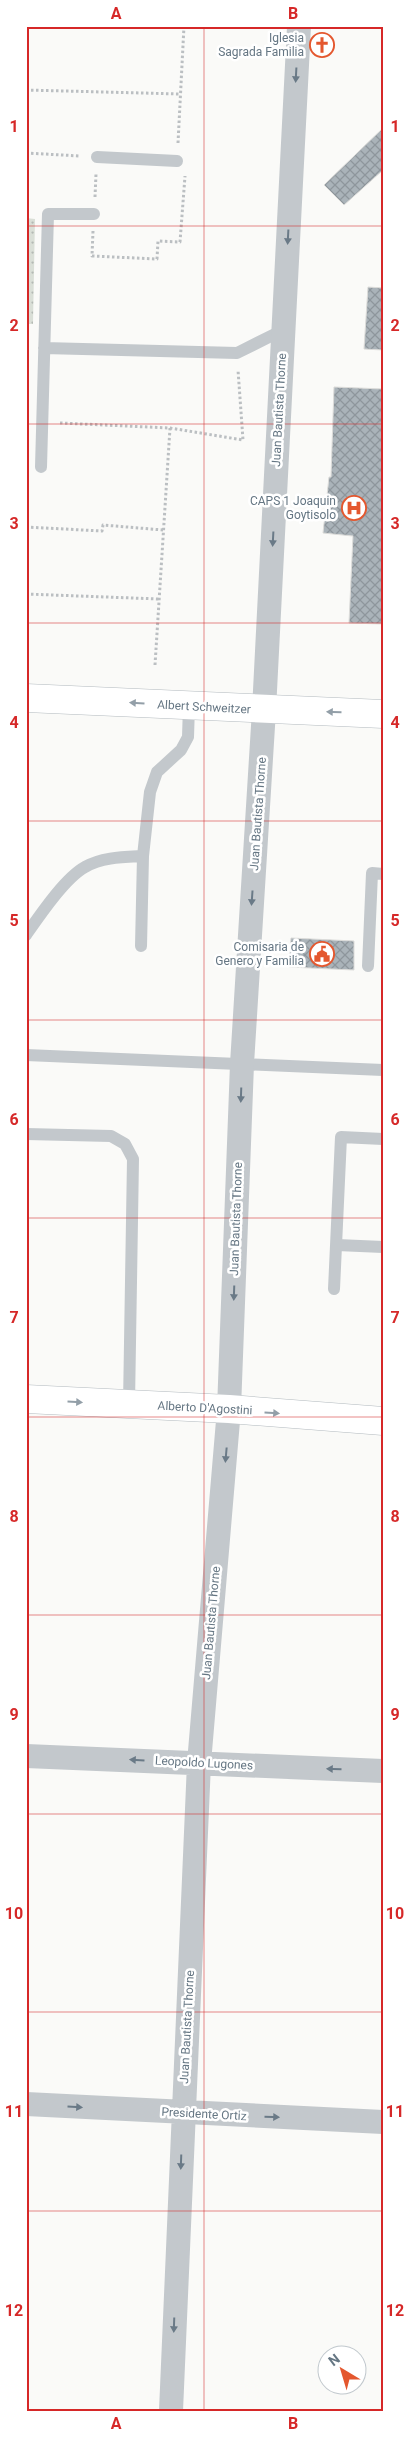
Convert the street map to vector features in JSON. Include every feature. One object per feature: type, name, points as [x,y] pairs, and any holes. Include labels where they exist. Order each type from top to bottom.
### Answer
[{"type":"main road","name":"Albert Schweitzer","points":[[26,698],[383,714]]},
{"type":"main road","name":"Alberto D'Agostini","points":[[26,1399],[230,1410],[383,1421]]},
{"type":"street","name":"Juan Bautista Thorne","points":[[171,2411],[199,1763],[230,1410],[242,1064],[264,710],[299,26]]},
{"type":"street","name":"Leopoldo Lugones","points":[[26,1756],[383,1771]]},
{"type":"street","name":"Presidente Ortiz","points":[[26,2104],[183,2114],[383,2122]]},
{"type":"lane","points":[[97,157],[177,161]]},
{"type":"lane","points":[[41,468],[48,214],[94,214]]},
{"type":"lane","points":[[44,348],[237,353],[284,330]]},
{"type":"lane","points":[[140,946],[143,856],[150,792],[157,772],[181,750],[188,737],[189,706]]},
{"type":"lane","points":[[26,935],[68,882],[85,867],[101,861],[143,856]]},
{"type":"lane","points":[[368,966],[372,873],[383,874]]},
{"type":"lane","points":[[26,1055],[383,1070]]},
{"type":"lane","points":[[26,1134],[111,1136],[125,1144],[133,1159],[129,1404]]},
{"type":"lane","points":[[334,1289],[341,1137],[383,1139]]},
{"type":"lane","points":[[336,1245],[383,1247]]},
{"type":"path","points":[[26,90],[180,94]]},
{"type":"path","points":[[26,152],[97,157]]},
{"type":"path","points":[[42,422],[170,428],[243,440],[237,353]]},
{"type":"path","points":[[155,665],[170,428]]},
{"type":"path","points":[[26,526],[102,531],[102,525],[163,530]]},
{"type":"path","points":[[26,594],[159,598]]},
{"type":"shaded area","points":[[26,218],[35,219],[33,324],[26,324]]},
{"type":"building","points":[[383,128],[383,170],[344,205],[324,185]]},
{"type":"building","points":[[368,287],[383,288],[383,350],[364,349]]},
{"type":"building","points":[[334,387],[383,389],[383,624],[349,623],[353,536],[323,533],[329,477],[331,477]]},
{"type":"building","name":"Comisaria de Genero y Familia","points":[[291,938],[354,941],[354,970],[289,967]]},
{"type":"place","name":"Iglesia Sagrada Familia","points":[[322,45]]},
{"type":"place","name":"CAPS 1 Joaquin Goytisolo","points":[[354,508]]},
{"type":"place","name":"Comisaria de Genero y Familia","points":[[322,954]]}]
